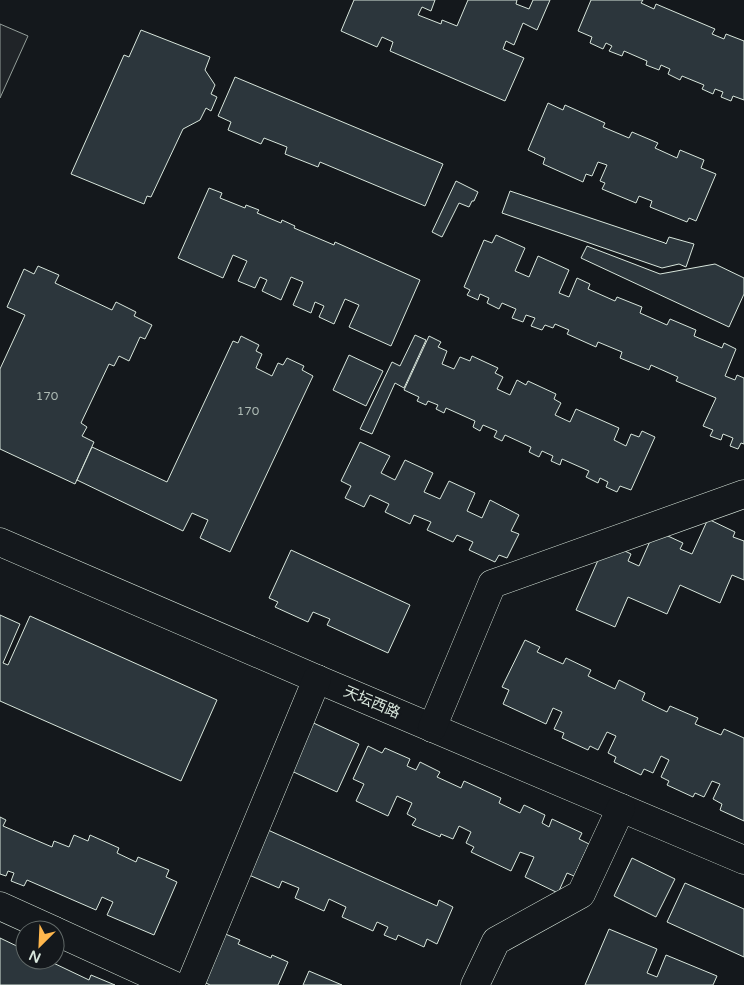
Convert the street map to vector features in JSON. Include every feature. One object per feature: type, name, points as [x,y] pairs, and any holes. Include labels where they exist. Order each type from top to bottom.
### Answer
[{"type":"street","points":[[432,728],[492,584],[744,494]]},
{"type":"street","name":"天坛西路","points":[[0,542],[744,860]]},
{"type":"street","points":[[190,985],[317,679]]},
{"type":"street","points":[[475,985],[496,941],[581,894],[620,808]]},
{"type":"street","points":[[0,906],[32,920]]},
{"type":"street","points":[[65,935],[173,985]]},
{"type":"shaded area","points":[[0,24],[28,36],[0,98]]},
{"type":"building","points":[[354,0],[435,0],[431,11],[422,7],[418,15],[441,24],[442,20],[457,26],[468,0],[517,0],[516,4],[529,9],[533,0],[550,0],[537,30],[523,23],[514,45],[506,41],[503,49],[524,58],[505,101],[390,51],[393,42],[382,37],[377,47],[341,31]]},
{"type":"building","points":[[591,0],[643,0],[641,3],[654,9],[656,4],[715,29],[712,34],[724,39],[726,34],[744,41],[744,100],[733,96],[731,101],[721,97],[723,92],[715,89],[713,94],[702,89],[704,85],[682,76],[680,80],[668,74],[670,69],[661,65],[659,70],[646,65],[647,61],[624,51],[622,56],[609,51],[612,46],[606,43],[603,49],[590,43],[592,37],[578,31]]},
{"type":"building","points":[[141,30],[210,57],[205,70],[215,85],[211,94],[217,97],[211,111],[206,108],[200,120],[183,129],[151,197],[147,196],[144,204],[71,174],[124,55],[129,57]]},
{"type":"building","points":[[235,77],[443,164],[425,206],[320,162],[318,167],[285,154],[287,147],[264,138],[261,144],[228,130],[231,122],[218,116]]},
{"type":"building","points":[[548,103],[563,110],[565,105],[605,123],[603,127],[629,138],[632,132],[658,143],[655,148],[677,158],[680,150],[704,160],[701,168],[716,174],[696,221],[689,218],[687,222],[650,207],[652,201],[639,196],[636,203],[602,189],[605,183],[600,181],[607,165],[598,162],[592,176],[586,174],[583,182],[543,164],[545,158],[528,150]]},
{"type":"building","points":[[456,181],[478,192],[469,207],[459,203],[442,237],[432,232]]},
{"type":"building","points":[[209,188],[222,193],[220,198],[245,208],[246,205],[259,210],[257,213],[281,223],[282,220],[295,226],[294,228],[334,245],[335,242],[420,280],[391,346],[349,327],[359,305],[345,299],[334,324],[319,317],[324,306],[315,302],[311,313],[293,305],[303,282],[291,277],[281,300],[262,291],[267,280],[260,277],[255,288],[238,281],[247,261],[233,255],[223,278],[178,258]]},
{"type":"building","points":[[510,191],[666,244],[669,237],[694,244],[686,267],[679,264],[662,268],[502,213]]},
{"type":"building","points":[[496,235],[525,248],[515,271],[529,277],[538,256],[569,270],[559,293],[569,297],[577,278],[590,284],[588,289],[615,301],[617,297],[642,307],[640,313],[667,325],[670,319],[696,330],[694,336],[722,348],[724,343],[736,349],[725,376],[735,380],[737,375],[744,378],[744,444],[741,443],[738,449],[730,446],[733,438],[723,434],[721,440],[710,436],[713,430],[703,426],[716,398],[676,381],[678,377],[651,365],[649,370],[620,358],[622,352],[598,342],[596,347],[567,334],[569,330],[555,324],[553,328],[545,325],[542,330],[531,326],[535,318],[526,315],[523,322],[512,318],[516,309],[502,303],[499,309],[487,303],[489,298],[480,294],[478,300],[467,295],[470,290],[464,287],[484,240],[492,243]]},
{"type":"building","points":[[587,246],[660,274],[715,264],[744,278],[744,294],[729,327],[581,258]]},
{"type":"building","points":[[38,266],[59,275],[55,283],[112,310],[116,302],[136,312],[134,316],[152,325],[145,339],[140,337],[129,361],[119,356],[114,366],[109,364],[81,423],[87,427],[82,436],[94,442],[75,484],[0,449],[0,369],[25,315],[7,307],[24,269],[34,274]]},
{"type":"building","points":[[415,335],[426,340],[404,388],[395,383],[372,434],[360,429],[392,362],[400,366]]},
{"type":"building","points":[[241,336],[259,345],[256,351],[262,354],[256,368],[272,376],[278,363],[283,365],[287,358],[304,366],[302,370],[313,376],[230,552],[200,538],[208,520],[192,513],[183,531],[77,480],[92,447],[167,482],[233,341],[238,343]]},
{"type":"building","points":[[429,336],[441,342],[438,347],[447,351],[442,364],[454,369],[460,357],[470,361],[472,356],[498,368],[495,373],[503,377],[497,389],[510,395],[517,380],[526,385],[528,381],[556,394],[554,399],[561,403],[555,415],[570,422],[576,409],[619,428],[614,440],[626,446],[631,434],[639,437],[642,431],[655,437],[631,490],[620,486],[617,492],[606,487],[608,482],[600,478],[598,483],[586,477],[589,471],[562,459],[560,465],[551,461],[553,456],[542,451],[539,457],[529,452],[531,447],[505,435],[502,441],[494,437],[497,431],[483,425],[480,431],[473,427],[475,421],[446,408],[444,413],[436,409],[438,405],[428,401],[426,405],[417,401],[419,397],[404,390]]},
{"type":"building","points":[[349,355],[383,371],[366,406],[333,390]]},
{"type":"building","points":[[360,442],[390,456],[381,473],[395,480],[405,460],[433,473],[424,492],[440,499],[449,481],[475,493],[467,511],[482,518],[490,500],[519,515],[511,531],[519,534],[507,558],[499,555],[495,562],[469,550],[473,542],[457,535],[453,542],[427,530],[431,522],[414,515],[410,524],[385,512],[389,504],[370,495],[364,507],[345,498],[351,486],[341,481]]},
{"type":"building","points":[[708,519],[735,532],[733,537],[744,541],[744,580],[732,575],[720,603],[680,585],[667,614],[628,597],[615,627],[576,610],[603,549],[617,547],[631,554],[628,561],[639,566],[655,530],[683,543],[680,549],[692,554]]},
{"type":"building","points":[[291,550],[410,605],[388,653],[327,625],[330,619],[313,612],[308,622],[275,607],[278,602],[269,598]]},
{"type":"building","points":[[0,615],[20,624],[3,663],[8,665],[30,616],[217,700],[181,781],[0,701]]},
{"type":"building","points":[[525,640],[540,647],[537,652],[563,664],[566,658],[591,670],[588,676],[615,689],[619,680],[645,693],[642,700],[667,712],[670,706],[698,718],[695,724],[721,735],[724,729],[744,738],[744,821],[720,810],[722,804],[713,799],[720,784],[712,781],[704,797],[695,793],[693,797],[667,785],[669,781],[661,777],[669,760],[661,756],[653,773],[644,769],[641,775],[614,762],[616,757],[608,753],[616,736],[607,732],[598,750],[590,746],[588,750],[562,738],[564,733],[554,729],[562,712],[553,708],[546,724],[503,704],[509,690],[502,687]]},
{"type":"building","points":[[307,720],[359,744],[337,792],[285,768]]},
{"type":"building","points":[[368,746],[382,753],[385,748],[410,759],[407,766],[416,770],[420,762],[440,772],[437,777],[461,788],[464,781],[501,798],[499,803],[520,813],[524,805],[545,815],[542,823],[549,827],[552,819],[582,833],[579,839],[589,844],[574,876],[567,873],[558,893],[525,877],[534,857],[520,852],[511,871],[471,852],[474,847],[466,843],[471,832],[459,826],[453,839],[441,834],[440,837],[412,825],[416,819],[407,814],[412,803],[397,796],[388,816],[356,801],[364,784],[353,779]]},
{"type":"building","points":[[0,817],[6,820],[3,826],[52,847],[54,841],[69,847],[74,835],[88,841],[90,835],[119,848],[117,853],[136,862],[138,857],[169,870],[166,877],[177,882],[154,935],[107,915],[113,902],[102,897],[96,910],[27,880],[24,886],[11,881],[14,873],[8,871],[6,876],[0,874]]},
{"type":"building","points":[[259,826],[437,906],[439,900],[453,907],[437,944],[427,939],[424,947],[398,935],[396,940],[384,935],[388,927],[377,922],[373,931],[342,917],[346,907],[329,899],[324,911],[295,898],[299,888],[282,881],[279,888],[249,875]]},
{"type":"building","points":[[632,858],[675,879],[656,917],[614,896]]},
{"type":"building","points":[[685,883],[744,909],[744,957],[667,922]]},
{"type":"building","points":[[609,929],[657,949],[647,973],[657,977],[666,955],[717,976],[713,985],[585,985]]},
{"type":"building","points":[[223,933],[240,940],[238,944],[271,958],[272,955],[288,962],[278,985],[210,985],[202,981]]},
{"type":"building","points":[[0,938],[15,945],[15,970],[65,969],[89,980],[91,975],[115,985],[0,985]]},
{"type":"building","points":[[309,971],[342,985],[303,985]]}]
